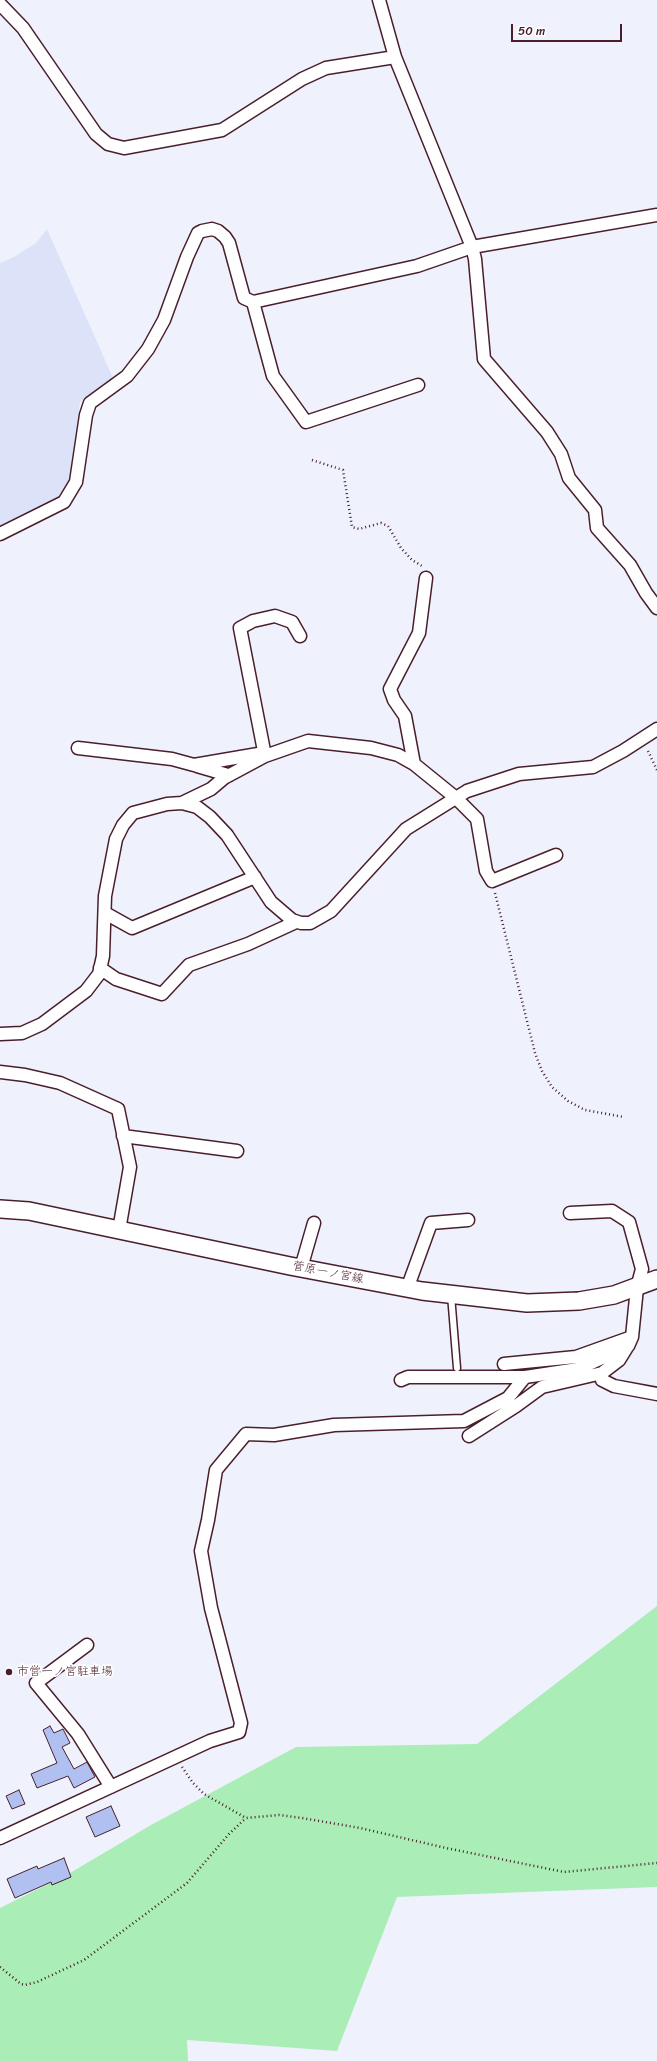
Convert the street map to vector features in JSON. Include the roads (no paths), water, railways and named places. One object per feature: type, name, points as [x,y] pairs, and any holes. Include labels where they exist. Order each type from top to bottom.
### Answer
[{"type":"main road","name":"菅原一ノ宮線","points":[[0,1209],[29,1211],[408,1289],[527,1303],[579,1301],[614,1295],[637,1288],[657,1279]]},
{"type":"street","points":[[379,0],[395,57],[472,247],[475,259],[484,359],[547,432],[561,454],[569,478],[595,510],[597,528],[630,565],[646,593],[657,608]]},
{"type":"street","points":[[0,4],[23,28],[96,134],[108,144],[124,148],[222,130],[302,79],[326,68],[395,57]]},
{"type":"street","points":[[0,534],[64,502],[76,482],[86,415],[90,403],[127,376],[148,349],[164,320],[186,257],[198,233],[212,229],[218,231],[225,237],[229,243],[244,298],[253,302],[417,266],[472,247],[657,216]]},
{"type":"street","points":[[253,302],[273,376],[306,422],[418,385]]},
{"type":"street","points":[[414,764],[405,716],[394,700],[390,689],[419,634],[426,578]]},
{"type":"street","points":[[264,754],[240,628],[253,621],[275,616],[292,622],[300,636]]},
{"type":"street","points":[[182,803],[198,807],[227,835],[271,902],[292,920],[296,922],[310,923],[331,911],[406,829],[467,791],[519,774],[593,767],[623,751],[657,729]]},
{"type":"street","points":[[194,765],[264,754],[308,741],[371,748],[398,755],[414,764],[456,798],[477,819],[486,871],[492,881],[556,855]]},
{"type":"street","points":[[78,748],[172,759],[228,775]]},
{"type":"street","points":[[0,1034],[22,1032],[42,1024],[86,991],[99,974],[103,956],[105,896],[116,839],[123,825],[133,813],[155,806],[182,803],[211,789],[228,775],[264,754]]},
{"type":"street","points":[[105,913],[132,928],[255,877]]},
{"type":"street","points":[[100,968],[116,979],[162,994],[189,965],[248,944],[296,922]]},
{"type":"street","points":[[0,1072],[26,1075],[60,1083],[118,1109],[130,1167],[119,1230]]},
{"type":"street","points":[[123,1136],[237,1151]]},
{"type":"street","points":[[469,1436],[516,1406],[542,1387],[602,1373],[619,1360],[630,1342],[637,1288],[642,1269],[629,1222],[612,1211],[570,1213]]},
{"type":"street","points":[[408,1289],[431,1223],[468,1220]]},
{"type":"street","points":[[301,1268],[314,1223]]},
{"type":"street","points":[[504,1364],[576,1357],[630,1342]]},
{"type":"street","points":[[401,1380],[408,1377],[525,1377],[578,1369],[630,1342]]},
{"type":"street","points":[[602,1373],[602,1380],[614,1386],[657,1394]]},
{"type":"street","points":[[0,1838],[176,1756],[210,1741],[239,1732],[241,1723],[211,1608],[201,1551],[208,1520],[216,1470],[246,1434],[274,1435],[334,1425],[464,1422],[508,1398],[525,1377]]},
{"type":"street","points":[[88,1645],[36,1683],[78,1734],[111,1787]]},
{"type":"lane","points":[[451,1294],[457,1368]]},
{"type":"place","name":"市営一ノ宮駐車場","points":[[9,1672]]}]
